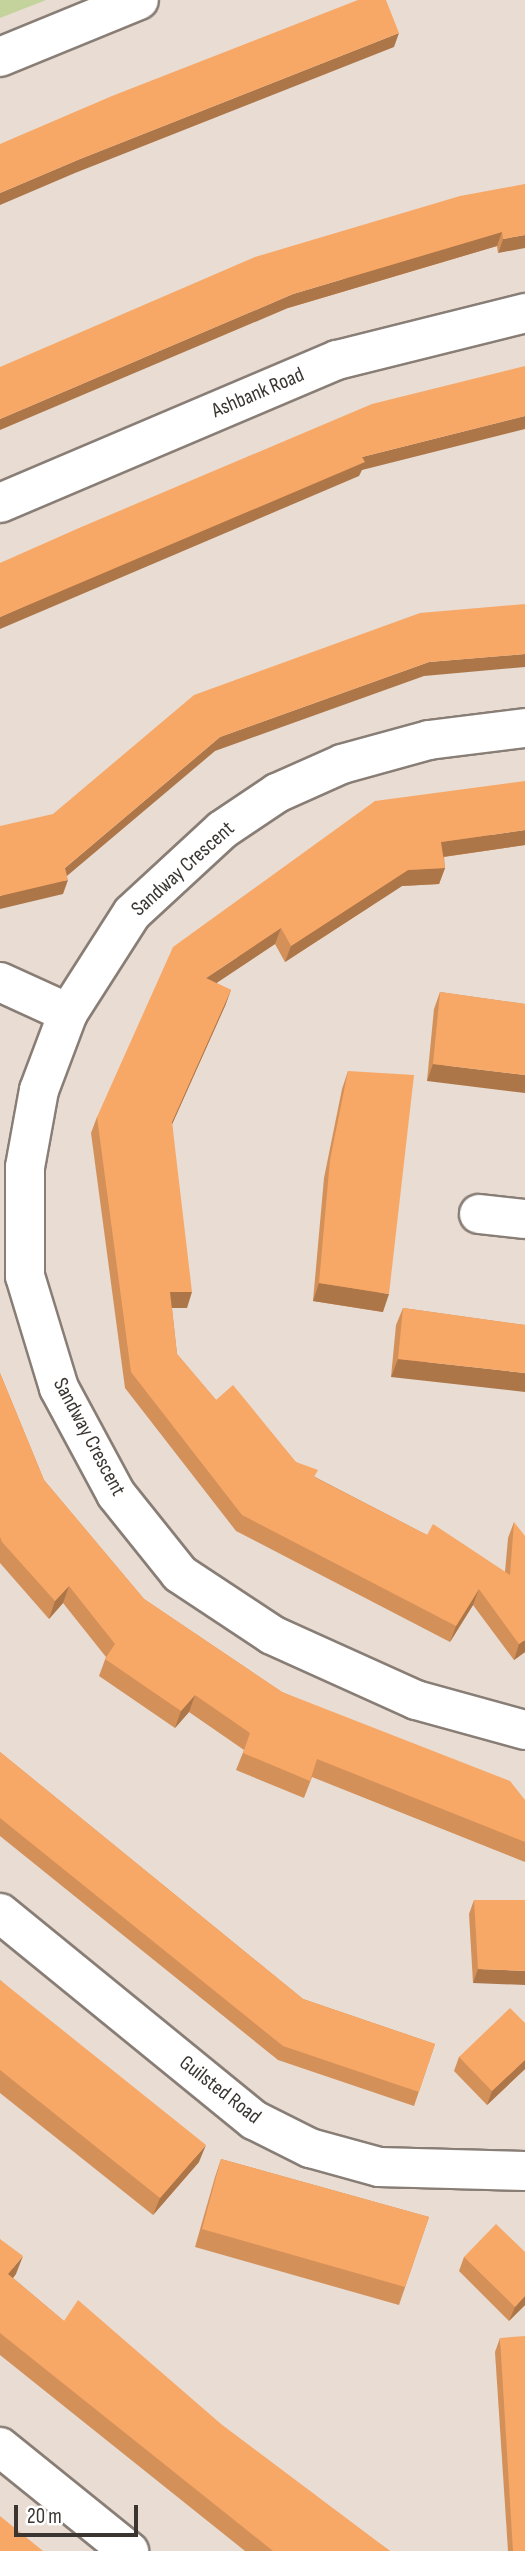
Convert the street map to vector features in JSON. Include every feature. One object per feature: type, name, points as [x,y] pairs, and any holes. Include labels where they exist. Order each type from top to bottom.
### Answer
[{"type":"street","points":[[0,57],[139,0]]},
{"type":"street","name":"Ashbank Road","points":[[0,503],[337,360],[525,313]]},
{"type":"street","name":"Sandway Crescent","points":[[525,728],[429,740],[342,764],[277,793],[222,830],[132,913],[68,1013],[39,1090],[25,1167],[26,1276],[59,1388],[116,1494],[180,1574],[272,1635],[416,1700],[525,1730]]},
{"type":"street","points":[[0,982],[68,1013]]},
{"type":"street","points":[[479,1214],[525,1219]]},
{"type":"street","name":"Guilsted Road","points":[[0,1913],[254,2120],[310,2148],[379,2167],[525,2171]]},
{"type":"street","points":[[0,2447],[130,2551]]},
{"type":"green space","points":[[0,0],[46,0],[0,18]]},
{"type":"building","points":[[358,0],[386,0],[399,33],[0,193],[0,144],[112,96]]},
{"type":"building","points":[[525,184],[525,235],[503,239],[502,232],[293,294],[0,419],[0,367],[255,257],[460,196]]},
{"type":"building","points":[[525,366],[525,416],[362,457],[365,462],[0,617],[0,563],[372,404]]},
{"type":"building","points":[[525,604],[525,654],[429,662],[220,737],[65,868],[68,880],[0,896],[0,826],[53,814],[194,695],[420,613]]},
{"type":"building","points":[[525,781],[525,830],[441,842],[445,868],[408,870],[291,946],[281,928],[206,978],[231,990],[172,1122],[192,1292],[170,1292],[177,1354],[216,1400],[233,1385],[296,1462],[318,1470],[314,1477],[427,1535],[433,1524],[510,1575],[514,1522],[525,1536],[525,1640],[519,1644],[479,1589],[456,1626],[242,1515],[131,1372],[97,1117],[173,947],[375,801]]},
{"type":"building","points":[[440,992],[525,1004],[525,1075],[433,1064]]},
{"type":"building","points":[[348,1071],[414,1075],[389,1294],[319,1283],[330,1160]]},
{"type":"building","points":[[403,1308],[525,1325],[525,1373],[398,1359]]},
{"type":"building","points":[[0,1373],[44,1480],[144,1599],[282,1692],[510,1781],[525,1800],[525,1842],[317,1759],[310,1781],[243,1753],[250,1733],[195,1695],[181,1711],[105,1659],[115,1644],[69,1586],[55,1601],[0,1537]]},
{"type":"building","points":[[0,1752],[303,1999],[435,2044],[419,2092],[283,2046],[0,1818]]},
{"type":"building","points":[[474,1900],[525,1900],[525,1971],[478,1969]]},
{"type":"building","points":[[0,1980],[206,2145],[160,2198],[0,2070]]},
{"type":"building","points":[[510,2008],[525,2023],[525,2060],[492,2091],[459,2057]]},
{"type":"building","points":[[221,2159],[429,2217],[405,2287],[202,2229]]},
{"type":"building","points":[[496,2224],[525,2252],[525,2296],[515,2307],[464,2257]]},
{"type":"building","points":[[0,2239],[23,2256],[8,2274],[64,2321],[78,2300],[221,2424],[390,2551],[273,2551],[0,2333]]},
{"type":"building","points":[[525,2336],[525,2551],[513,2551],[500,2338]]},
{"type":"building","points":[[0,2516],[43,2551],[0,2551]]}]
